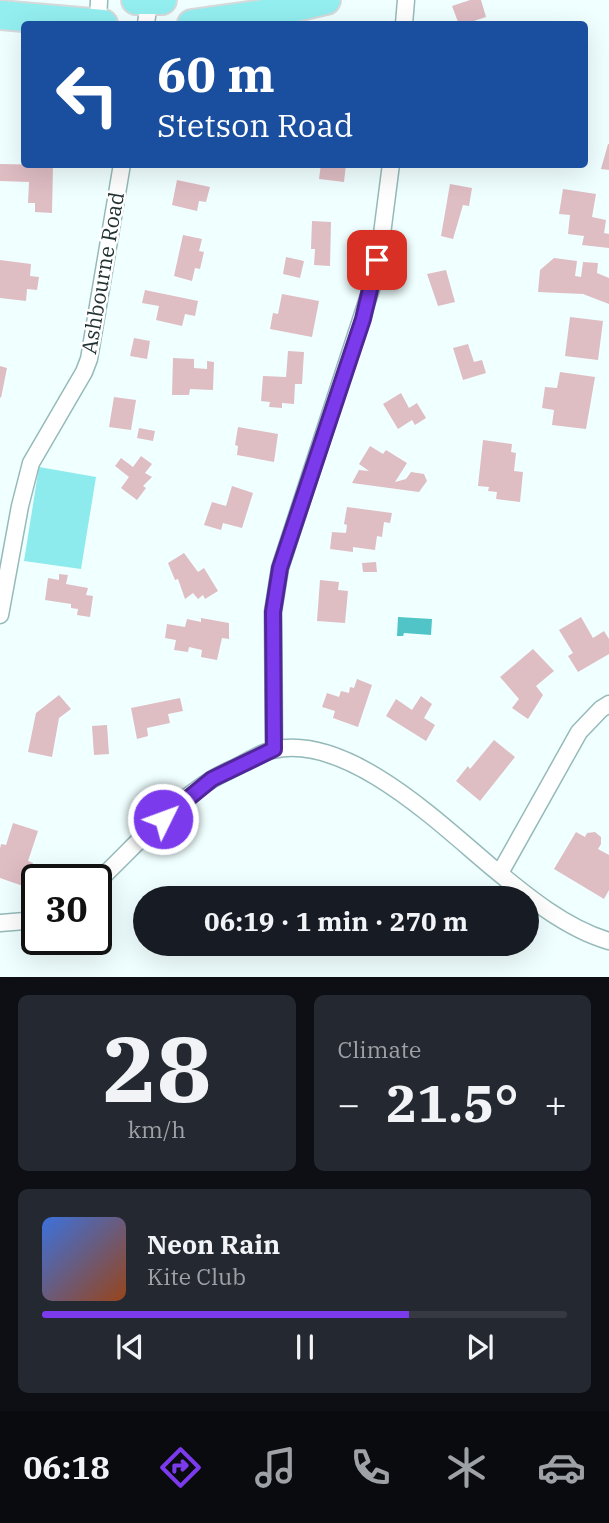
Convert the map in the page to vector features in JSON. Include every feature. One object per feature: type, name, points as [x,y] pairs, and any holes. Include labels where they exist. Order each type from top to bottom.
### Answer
[{"type":"highway","points":[[136,0],[162,0]]},
{"type":"highway","points":[[214,21],[271,13],[326,0]]},
{"type":"highway","points":[[0,15],[65,21]]},
{"type":"street","points":[[98,21],[99,0]]},
{"type":"street","points":[[404,21],[406,0]]},
{"type":"street","points":[[146,21],[149,1]]},
{"type":"street","name":"Ashbourne Road","points":[[0,615],[25,482],[32,463],[89,359],[121,168]]},
{"type":"street","points":[[274,749],[273,612],[280,568],[372,286],[390,168]]},
{"type":"street","points":[[500,873],[579,732],[609,704]]},
{"type":"street","points":[[112,868],[199,789],[226,772],[274,749],[315,751],[363,769],[400,792],[500,873],[565,921],[609,941]]},
{"type":"street","points":[[0,923],[21,922]]},
{"type":"shaded area","points":[[39,467],[96,477],[81,569],[24,561]]},
{"type":"shaded area","points":[[398,617],[432,619],[431,635],[404,633],[403,636],[397,636]]},
{"type":"building","points":[[470,0],[481,0],[486,17],[474,21],[458,21],[452,6]]},
{"type":"building","points":[[609,144],[609,170],[601,169]]},
{"type":"building","points":[[0,164],[21,164],[21,168],[53,168],[52,213],[35,212],[35,203],[28,203],[29,182],[0,181]]},
{"type":"building","points":[[320,168],[346,168],[344,182],[319,179]]},
{"type":"building","points":[[177,180],[210,187],[206,202],[199,201],[197,211],[172,205]]},
{"type":"building","points":[[450,184],[472,188],[469,206],[463,205],[453,239],[441,236]]},
{"type":"building","points":[[563,189],[596,194],[592,217],[606,220],[604,233],[609,234],[609,248],[582,245],[584,236],[568,234],[570,215],[559,214]]},
{"type":"building","points":[[312,221],[331,222],[330,266],[314,265],[315,249],[311,249]]},
{"type":"building","points":[[183,235],[202,239],[199,251],[204,252],[200,269],[195,268],[192,281],[174,276]]},
{"type":"building","points":[[286,257],[304,261],[300,278],[283,274]]},
{"type":"building","points":[[554,258],[577,261],[575,276],[581,277],[583,262],[598,263],[597,273],[609,278],[609,304],[583,294],[538,292],[540,270]]},
{"type":"building","points":[[0,260],[31,264],[30,276],[39,277],[37,290],[27,289],[26,301],[0,298]]},
{"type":"building","points":[[446,270],[455,302],[438,306],[427,274]]},
{"type":"building","points":[[145,290],[198,301],[195,316],[185,314],[182,326],[156,320],[159,306],[142,303]]},
{"type":"building","points":[[282,294],[319,301],[312,337],[270,329],[273,313],[278,314]]},
{"type":"building","points":[[570,317],[603,321],[598,360],[565,356]]},
{"type":"building","points":[[134,338],[150,341],[147,359],[130,356]]},
{"type":"building","points":[[468,344],[474,362],[482,360],[486,373],[463,380],[453,348]]},
{"type":"building","points":[[288,351],[304,352],[302,384],[295,384],[294,404],[282,403],[282,408],[269,407],[270,402],[261,401],[263,376],[286,377]]},
{"type":"building","points":[[173,358],[194,359],[194,368],[207,369],[207,361],[214,362],[213,390],[190,389],[189,395],[172,395]]},
{"type":"building","points":[[0,366],[7,368],[1,398],[0,397]]},
{"type":"building","points":[[560,372],[595,377],[586,429],[552,425],[554,410],[542,408],[545,387],[557,388]]},
{"type":"building","points":[[401,393],[409,408],[417,403],[426,418],[415,425],[412,420],[398,429],[383,404]]},
{"type":"building","points":[[114,397],[136,400],[131,430],[109,427]]},
{"type":"building","points":[[238,427],[278,434],[274,462],[237,455],[238,446],[235,445]]},
{"type":"building","points":[[139,428],[155,431],[153,441],[137,438]]},
{"type":"building","points":[[483,440],[512,444],[511,452],[516,453],[514,471],[523,472],[520,502],[496,499],[497,492],[488,491],[489,487],[478,486]]},
{"type":"building","points":[[370,446],[383,454],[386,450],[407,463],[395,482],[406,479],[411,472],[424,474],[427,481],[419,492],[352,483],[359,470],[369,471],[359,464]]},
{"type":"building","points":[[141,456],[152,464],[145,473],[152,477],[143,486],[146,488],[137,500],[121,488],[129,477],[115,466],[121,458],[133,467]]},
{"type":"building","points":[[232,486],[253,493],[242,528],[223,523],[221,530],[204,525],[212,502],[226,506]]},
{"type":"building","points":[[347,507],[392,513],[390,523],[384,522],[382,537],[377,536],[375,550],[353,547],[353,552],[330,549],[332,532],[346,533],[347,525],[344,524]]},
{"type":"building","points":[[184,553],[198,572],[204,568],[218,591],[205,599],[203,595],[198,599],[193,593],[185,599],[178,579],[175,580],[168,563]]},
{"type":"building","points":[[376,562],[377,572],[363,572],[362,563]]},
{"type":"building","points":[[59,574],[68,575],[66,584],[88,588],[86,595],[93,596],[90,617],[77,615],[78,609],[71,608],[71,604],[45,600],[48,578],[59,580]]},
{"type":"building","points":[[320,580],[339,582],[338,590],[348,591],[345,623],[317,621]]},
{"type":"building","points":[[581,617],[593,638],[604,631],[609,639],[609,654],[578,672],[568,656],[573,653],[559,630]]},
{"type":"building","points":[[201,618],[229,623],[229,639],[222,638],[217,660],[201,657],[202,650],[189,647],[188,652],[174,650],[176,640],[165,638],[167,624],[185,627],[187,619],[201,622]]},
{"type":"building","points":[[533,649],[554,671],[536,686],[543,695],[528,719],[512,708],[519,699],[500,677]]},
{"type":"building","points":[[357,679],[372,685],[358,727],[333,718],[335,711],[322,707],[327,693],[339,697],[341,691],[349,693],[350,687],[354,688]]},
{"type":"building","points":[[59,695],[71,709],[59,718],[52,757],[28,752],[36,713]]},
{"type":"building","points":[[421,696],[432,704],[424,718],[435,725],[426,741],[386,716],[396,699],[412,710]]},
{"type":"building","points":[[180,698],[183,711],[168,714],[170,723],[147,728],[148,736],[137,739],[131,708]]},
{"type":"building","points":[[107,725],[109,754],[94,755],[92,726]]},
{"type":"building","points":[[494,740],[515,757],[480,801],[456,781],[468,766],[470,769]]},
{"type":"building","points":[[13,823],[38,831],[28,861],[33,864],[21,864],[21,885],[0,878],[0,849],[1,844],[6,845]]},
{"type":"building","points":[[576,832],[585,837],[587,833],[595,832],[601,837],[598,849],[609,855],[609,890],[604,899],[554,869]]},
{"type":"route","points":[[163,819],[212,779],[274,749],[273,612],[280,568],[349,354],[363,319],[377,260]]}]
